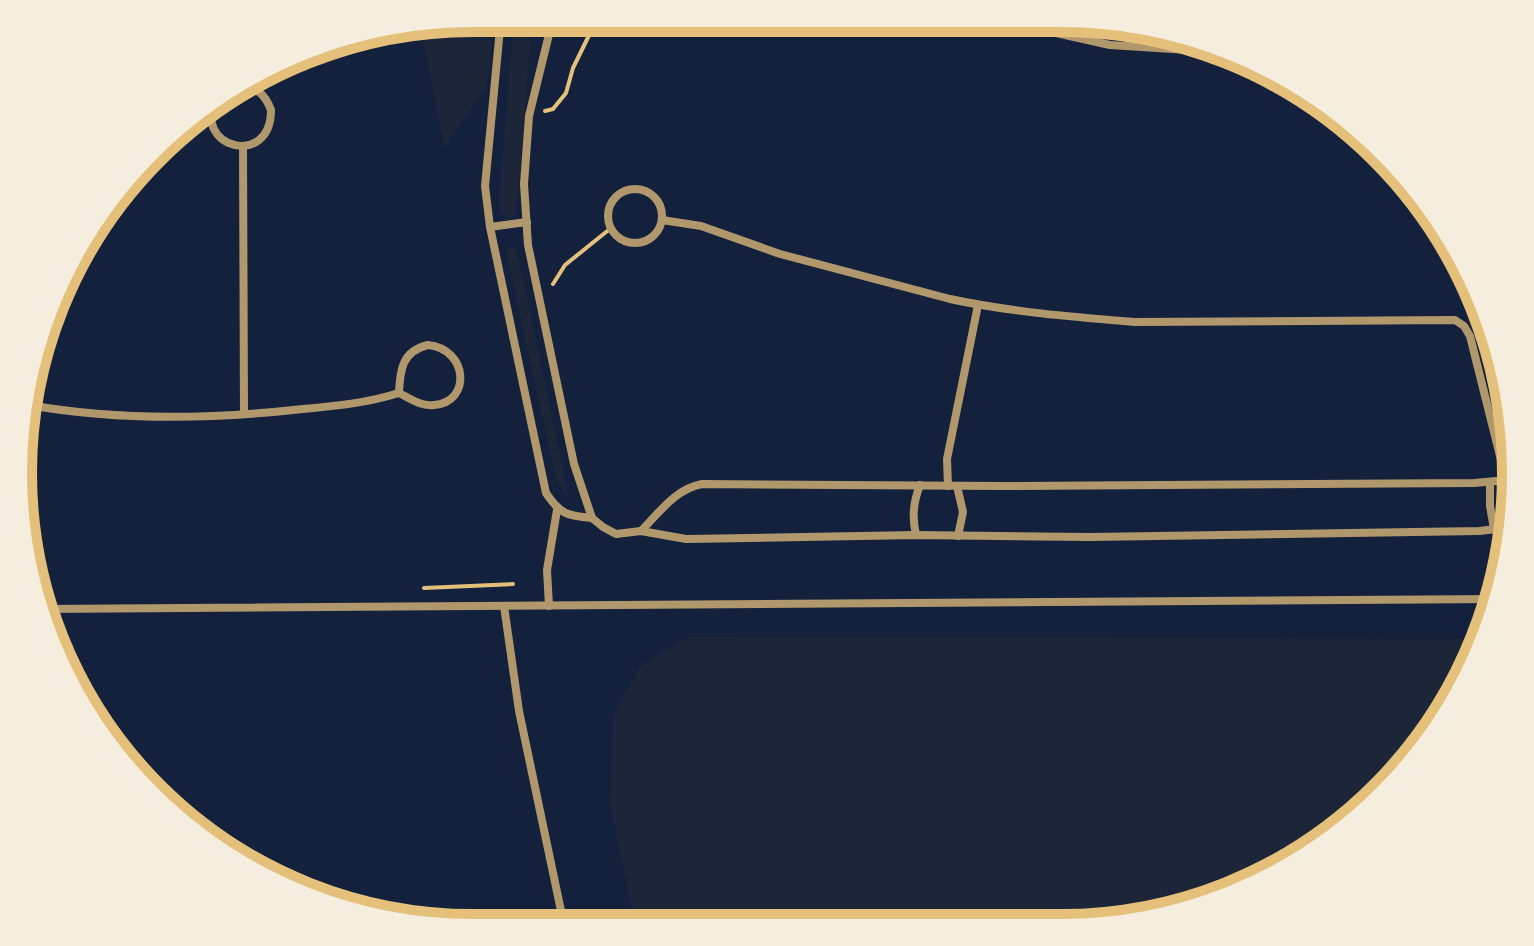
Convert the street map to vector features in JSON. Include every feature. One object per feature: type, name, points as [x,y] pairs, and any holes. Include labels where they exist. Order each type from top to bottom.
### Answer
[{"type":"street","points":[[500,32],[485,186],[490,227],[539,465],[546,493],[557,510],[573,517],[592,518],[616,534],[641,531],[686,539],[916,535],[1090,537],[1498,529]]},
{"type":"street","points":[[550,32],[529,116],[524,184],[528,245],[574,464],[592,518]]},
{"type":"street","points":[[1052,32],[1110,45],[1185,50]]},
{"type":"street","points":[[212,118],[217,134],[233,145],[243,146],[262,139],[268,130],[271,110],[261,92],[256,89]]},
{"type":"street","points":[[243,146],[244,414]]},
{"type":"street","points":[[636,189],[652,196],[662,211],[662,220],[654,235],[639,243],[623,240],[611,228],[609,210],[618,195],[626,191],[636,189]]},
{"type":"street","points":[[662,220],[701,226],[780,254],[978,305],[1134,322],[1455,320],[1464,326],[1470,336],[1502,459]]},
{"type":"street","points":[[490,227],[527,222]]},
{"type":"street","points":[[958,536],[963,512],[952,486],[947,459],[978,305]]},
{"type":"street","points":[[37,406],[123,415],[244,414],[373,402],[399,393],[423,405],[444,403],[460,383],[458,361],[449,351],[438,346],[417,348],[401,366],[399,393]]},
{"type":"street","points":[[641,531],[679,493],[702,484],[952,486],[1502,481]]},
{"type":"street","points":[[1490,482],[1494,529]]},
{"type":"street","points":[[916,535],[913,507],[920,485]]},
{"type":"street","points":[[549,606],[547,570],[557,510]]},
{"type":"street","points":[[53,609],[1484,599]]},
{"type":"street","points":[[504,606],[519,711],[562,914]]},
{"type":"path","points":[[529,116],[553,109],[566,93],[573,68],[591,32]]},
{"type":"path","points":[[540,303],[565,265],[611,228]]},
{"type":"shaded area","points":[[492,32],[485,89],[444,148],[423,35]]},
{"type":"shaded area","points":[[513,32],[532,32],[514,215],[509,218],[503,216],[499,210]]},
{"type":"shaded area","points":[[516,248],[518,255],[569,498],[555,475],[508,260],[507,250]]},
{"type":"shaded area","points":[[689,637],[1469,639],[1443,694],[1393,764],[1352,805],[1306,840],[1256,869],[1203,891],[1147,906],[1061,914],[633,914],[610,804],[613,716],[641,665]]}]
